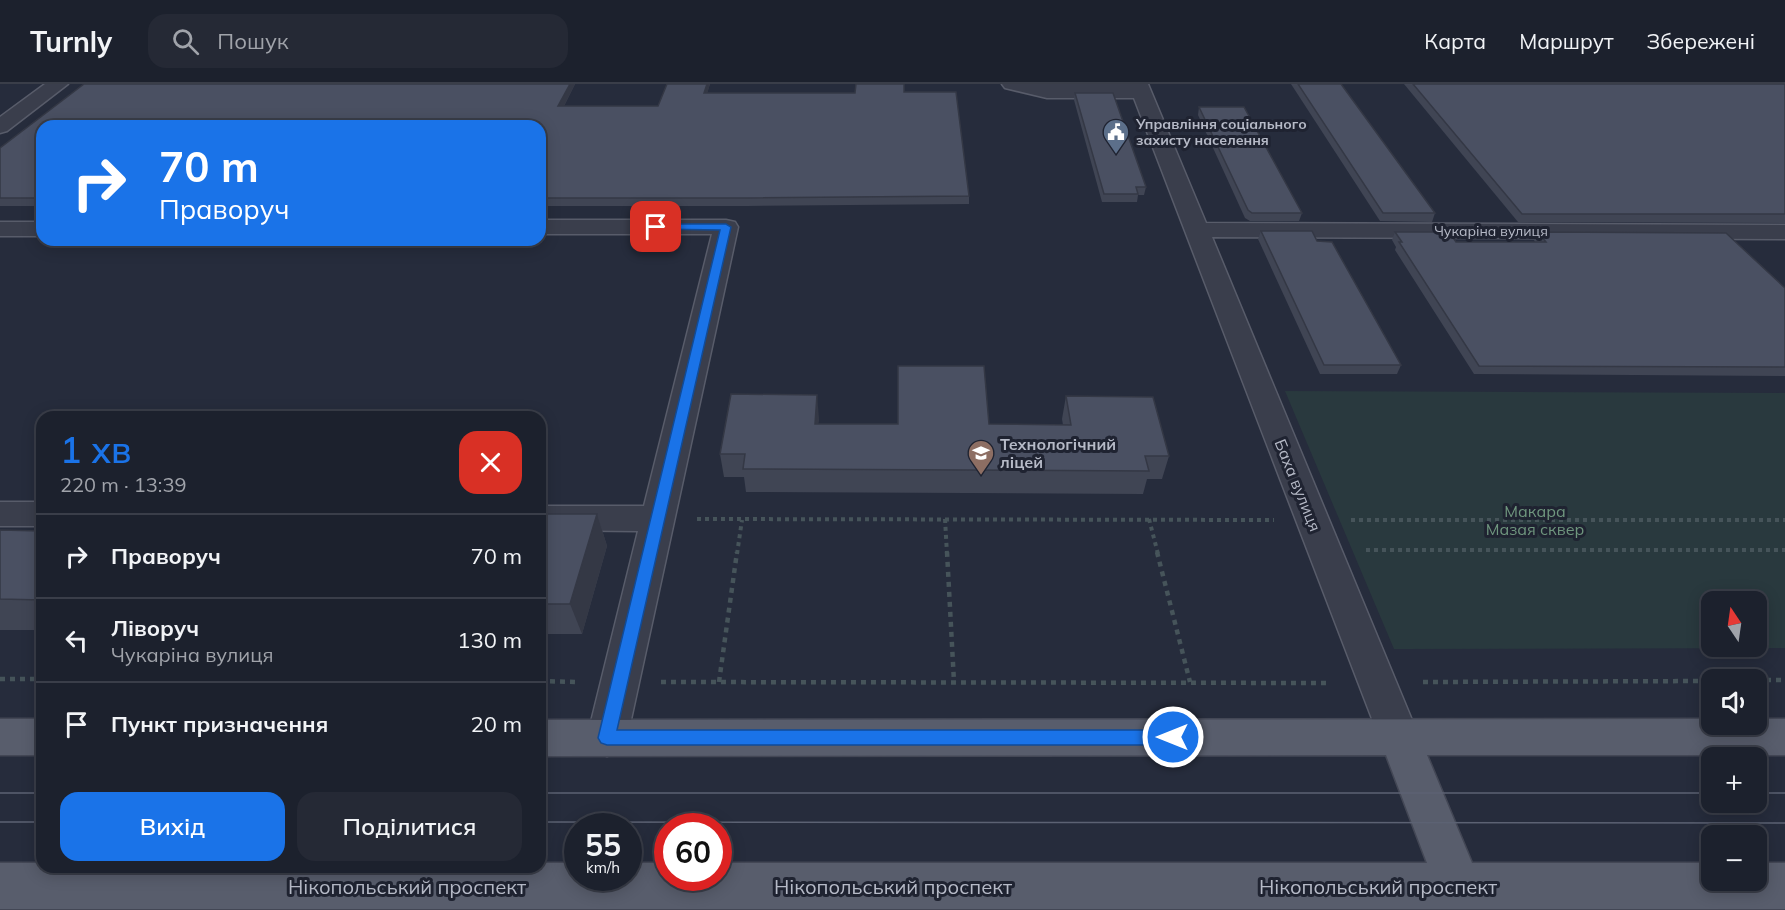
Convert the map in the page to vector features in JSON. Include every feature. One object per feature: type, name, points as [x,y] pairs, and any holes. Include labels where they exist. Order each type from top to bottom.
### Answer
[{"type":"main road","points":[[0,737],[36,737]]},
{"type":"main road","name":"Баха вулиця","points":[[1399,737],[1459,886]]},
{"type":"main road","points":[[546,738],[1785,737]]},
{"type":"main road","name":"Нікопольський проспект","points":[[0,886],[569,898],[1459,886],[1785,886]]},
{"type":"street","points":[[0,127],[58,84]]},
{"type":"street","points":[[1012,84],[1047,92],[1140,88]]},
{"type":"street","name":"Баха вулиця","points":[[1140,88],[1399,737]]},
{"type":"street","points":[[546,227],[726,227],[607,738]]},
{"type":"street","points":[[0,229],[36,229]]},
{"type":"street","name":"Чукаріна вулиця","points":[[1197,230],[1785,232]]},
{"type":"street","points":[[0,514],[36,514]]},
{"type":"street","points":[[546,518],[658,519]]},
{"type":"path","points":[[658,519],[1785,520]]},
{"type":"path","points":[[945,519],[954,682]]},
{"type":"path","points":[[1149,519],[1190,682]]},
{"type":"path","points":[[719,682],[742,520]]},
{"type":"path","points":[[1324,550],[1785,550]]},
{"type":"path","points":[[0,679],[36,679]]},
{"type":"path","points":[[1767,680],[1785,680]]},
{"type":"path","points":[[1424,682],[1701,681]]},
{"type":"path","points":[[620,682],[1331,683]]},
{"type":"green space","name":"Макара Мазая сквер","points":[[1285,391],[1785,393],[1785,648],[1767,648],[1767,591],[1701,591],[1701,648],[1394,649]]},
{"type":"building","points":[[84,84],[570,84],[558,106],[658,106],[667,84],[707,84],[704,93],[855,93],[856,84],[904,84],[904,92],[956,92],[969,196],[546,198],[546,120],[37,120]]},
{"type":"building","points":[[1298,84],[1341,84],[1435,213],[1383,213]]},
{"type":"building","points":[[1413,84],[1785,84],[1785,214],[1522,214]]},
{"type":"building","points":[[1075,93],[1113,93],[1146,187],[1136,187],[1138,194],[1104,194]]},
{"type":"building","points":[[1199,107],[1244,107],[1302,213],[1252,213],[1248,210]]},
{"type":"building","points":[[36,121],[36,198],[0,198],[0,148]]},
{"type":"building","points":[[1261,231],[1312,231],[1317,241],[1332,242],[1401,365],[1324,365]]},
{"type":"building","points":[[1395,232],[1449,232],[1456,242],[1546,242],[1538,232],[1726,233],[1785,288],[1785,367],[1479,366],[1399,242],[1402,242]]},
{"type":"building","points":[[898,366],[984,366],[989,424],[1071,425],[1066,396],[1153,397],[1169,456],[1145,456],[1149,471],[743,469],[745,454],[720,454],[731,394],[817,395],[815,424],[898,424]]},
{"type":"building","points":[[546,514],[597,514],[570,604],[546,604]]},
{"type":"building","points":[[0,530],[36,531],[36,600],[0,599]]},
{"type":"tram line","points":[[0,793],[36,793]]},
{"type":"tram line","points":[[546,793],[1701,793]]},
{"type":"tram line","points":[[1767,793],[1785,793]]},
{"type":"tram line","points":[[0,822],[36,822]]},
{"type":"tram line","points":[[546,822],[1785,823]]},
{"type":"place","name":"Управління соціального захисту населення","points":[[1116,155]]},
{"type":"place","name":"Технологічний ліцей","points":[[981,476]]},
{"type":"route","points":[[656,227],[726,227],[607,738],[1173,737]]}]
